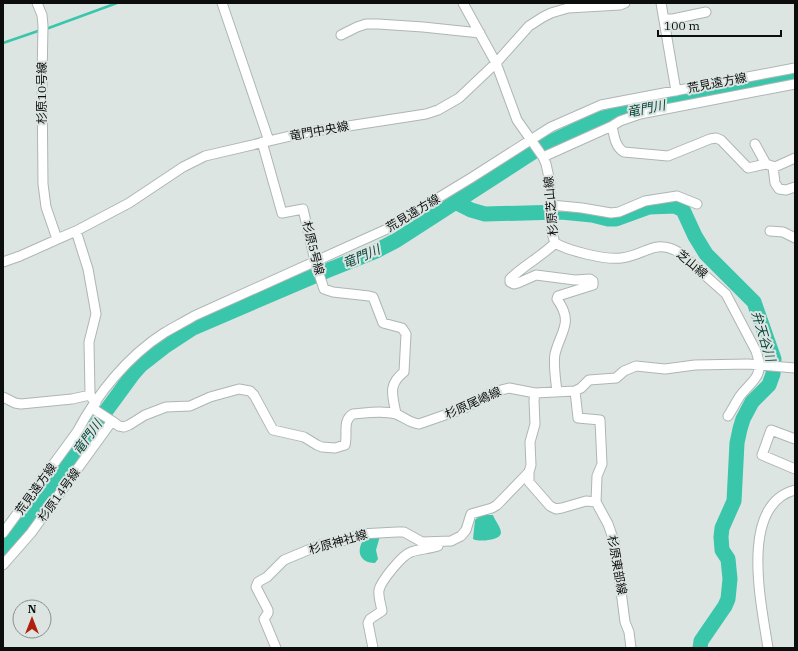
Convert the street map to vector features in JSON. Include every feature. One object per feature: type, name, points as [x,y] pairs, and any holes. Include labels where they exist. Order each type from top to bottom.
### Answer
[{"type":"street","name":"杉原10号線","points":[[37,3],[42,15],[43,29],[43,184],[46,207],[57,239]]},
{"type":"street","points":[[222,3],[266,142]]},
{"type":"street","name":"杉原芝山線","points":[[463,3],[496,63],[517,120],[543,157],[549,177],[552,233],[555,243],[545,253],[510,279],[510,282],[514,284],[536,275],[575,280],[590,279],[593,282],[593,285],[558,296],[558,299],[563,306],[566,319],[554,356],[558,392]]},
{"type":"street","name":"竜門中央線","points":[[57,239],[76,231],[129,203],[194,161],[205,156],[322,129],[432,112],[459,98],[496,63],[529,26],[551,13],[568,8],[620,5],[625,3]]},
{"type":"street","points":[[661,3],[676,91]]},
{"type":"street","points":[[664,19],[673,19],[706,12]]},
{"type":"street","points":[[341,35],[366,24],[429,27],[480,33]]},
{"type":"street","name":"荒見遠方線","points":[[3,533],[77,432],[93,404],[109,384],[131,359],[164,333],[194,316],[316,264],[387,229],[532,142],[551,126],[601,105],[795,68]]},
{"type":"street","points":[[543,157],[620,121],[640,114],[795,84]]},
{"type":"street","points":[[612,126],[619,150],[624,152],[668,156],[716,138],[721,140],[748,168],[769,165],[775,167],[795,158]]},
{"type":"street","name":"杉原5号線","points":[[266,142],[282,213],[303,208],[316,264],[324,289],[373,297],[383,323],[402,328],[406,334],[404,372],[398,377],[392,387],[396,414]]},
{"type":"street","points":[[755,144],[769,165],[775,183],[779,189],[786,190],[795,186]]},
{"type":"street","points":[[551,209],[588,209],[611,213],[619,212],[645,201],[677,196],[697,204]]},
{"type":"street","points":[[76,231],[88,269],[96,314],[89,342],[93,404]]},
{"type":"street","points":[[770,231],[783,232],[795,238]]},
{"type":"street","points":[[3,262],[57,239]]},
{"type":"street","name":"芝山線","points":[[555,243],[563,248],[574,251],[611,258],[622,258],[657,246],[673,248],[726,294],[756,352],[767,366]]},
{"type":"street","points":[[535,393],[535,424],[530,442],[531,465],[528,482],[550,506],[556,509],[586,501],[596,502],[597,476],[602,464],[600,420],[578,418],[575,391],[590,380],[616,378],[624,371],[636,366],[665,369],[695,365],[795,368]]},
{"type":"street","points":[[728,416],[740,397],[754,381],[758,373],[767,366]]},
{"type":"street","name":"杉原尾嶋線","points":[[111,421],[119,426],[129,425],[144,415],[166,408],[190,406],[210,397],[244,389],[250,391],[254,395],[273,430],[304,437],[322,447],[335,448],[345,445],[346,420],[353,414],[396,414],[413,424],[419,424],[465,408],[493,392],[509,388],[535,393],[575,391]]},
{"type":"street","points":[[3,397],[15,403],[21,404],[72,399],[93,404],[111,421]]},
{"type":"street","name":"杉原14号線","points":[[3,565],[31,533],[111,421]]},
{"type":"street","points":[[795,439],[771,430],[762,455],[795,469]]},
{"type":"street","points":[[373,648],[368,623],[370,618],[382,611],[379,589],[399,560],[411,551],[433,547],[461,536],[466,530],[471,514],[497,505],[529,472]]},
{"type":"street","points":[[768,648],[758,568],[761,531],[764,519],[779,497],[795,490]]},
{"type":"street","name":"杉原東部線","points":[[596,502],[608,524],[615,544],[625,622],[629,632],[630,648]]},
{"type":"street","name":"杉原神社線","points":[[276,648],[264,619],[268,613],[268,610],[256,588],[258,582],[267,577],[284,560],[320,545],[345,540],[360,534],[404,532],[422,542],[451,541]]},
{"type":"shaded area","points":[[481,515],[493,515],[500,528],[500,536],[488,540],[473,539],[475,520]]},
{"type":"shaded area","points":[[368,535],[380,536],[376,550],[378,559],[375,563],[364,560],[360,553],[361,544]]},
{"type":"waterway","points":[[46,29],[117,3]]},
{"type":"waterway","points":[[3,43],[41,30]]},
{"type":"waterway","name":"竜門川","points":[[3,548],[18,531],[133,374],[141,365],[164,347],[193,328],[376,251],[397,240],[544,145],[597,120],[624,112],[795,79]]},
{"type":"waterway","name":"弁天谷川","points":[[457,203],[471,210],[485,214],[561,212],[592,215],[608,219],[616,219],[649,207],[675,206],[683,210],[695,236],[706,254],[754,302],[774,359],[773,374],[769,385],[752,402],[743,419],[740,429],[737,443],[734,501],[722,528],[721,537],[722,550],[728,559],[730,579],[728,599],[725,606],[701,641],[700,648]]}]
